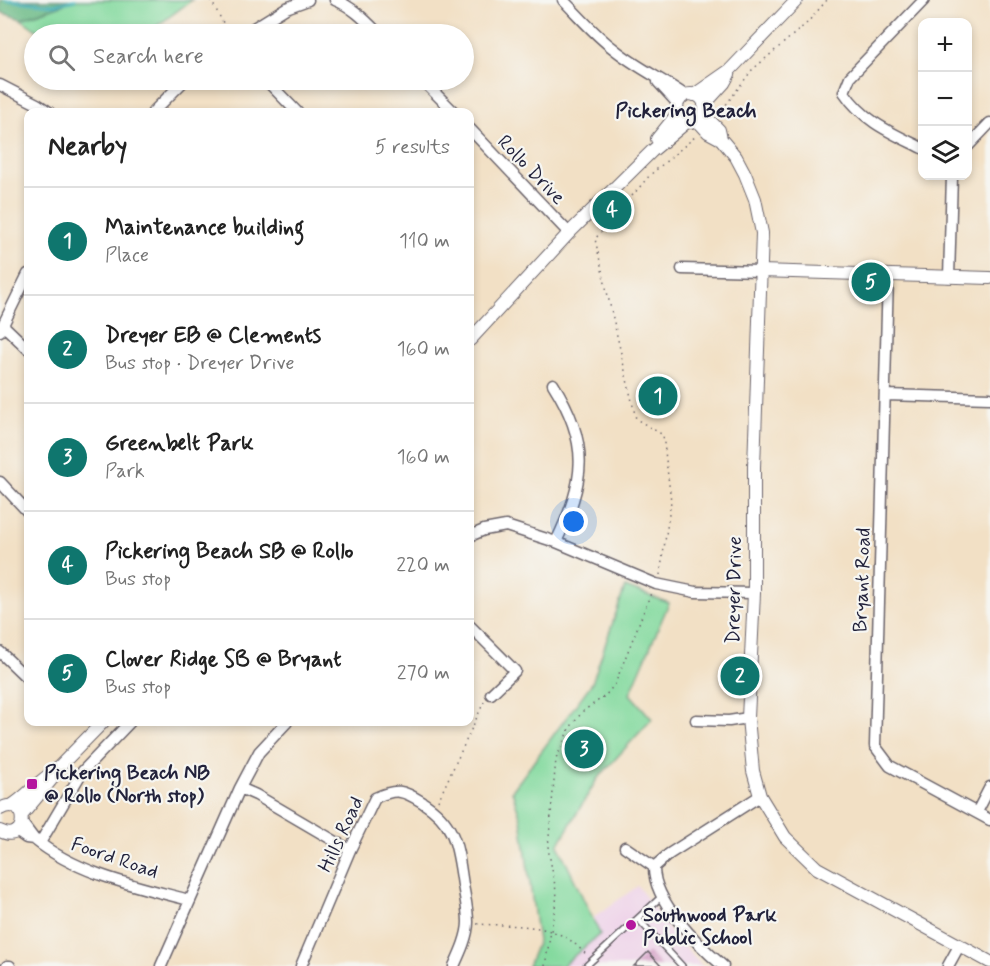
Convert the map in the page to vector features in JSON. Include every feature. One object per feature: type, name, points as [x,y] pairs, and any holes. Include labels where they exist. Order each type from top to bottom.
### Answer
[{"type":"street","points":[[260,24],[286,8],[308,0]]},
{"type":"street","points":[[335,0],[344,3],[370,24]]},
{"type":"street","points":[[562,0],[614,49],[656,79],[698,115]]},
{"type":"street","points":[[652,151],[654,144],[684,102],[730,70],[797,0]]},
{"type":"street","points":[[918,146],[882,128],[854,108],[844,92],[850,77],[924,0]]},
{"type":"street","points":[[474,336],[569,233],[652,151],[698,115],[728,78],[730,70]]},
{"type":"street","points":[[0,85],[43,108]]},
{"type":"street","points":[[157,108],[175,90]]},
{"type":"street","points":[[276,90],[293,108]]},
{"type":"street","points":[[432,90],[450,108]]},
{"type":"street","points":[[684,102],[702,100],[698,115]]},
{"type":"street","name":"Dreyer Drive","points":[[698,115],[708,132],[721,139],[736,157],[755,199],[762,233],[754,467],[754,593],[748,718],[753,771],[760,796],[785,837],[817,868],[990,962]]},
{"type":"street","points":[[972,142],[990,123]]},
{"type":"street","name":"Rollo Drive","points":[[474,133],[569,233]]},
{"type":"street","points":[[949,277],[952,180]]},
{"type":"street","points":[[682,269],[990,278]]},
{"type":"street","name":"Bryant Road","points":[[888,276],[875,746],[890,766],[990,820]]},
{"type":"street","points":[[24,282],[2,328],[24,346]]},
{"type":"street","points":[[553,384],[565,403],[574,426],[579,449],[578,486],[572,508],[556,542]]},
{"type":"street","points":[[886,395],[990,398]]},
{"type":"street","points":[[0,482],[24,508]]},
{"type":"street","points":[[474,534],[506,526],[556,542],[656,584],[695,591],[754,593]]},
{"type":"street","points":[[474,630],[514,670],[491,694]]},
{"type":"street","points":[[0,652],[24,676]]},
{"type":"street","points":[[696,720],[729,721],[748,718]]},
{"type":"street","points":[[3,807],[24,798],[46,776],[55,771],[99,726]]},
{"type":"street","points":[[37,841],[82,772],[126,726]]},
{"type":"street","points":[[161,966],[240,788],[259,752],[283,726]]},
{"type":"street","points":[[11,829],[51,780],[55,771]]},
{"type":"street","points":[[976,812],[990,787]]},
{"type":"street","points":[[240,788],[350,850]]},
{"type":"street","name":"Hills Road","points":[[301,966],[350,850],[375,798],[391,791],[403,792],[434,810],[449,825],[457,843],[468,923],[460,954],[454,966]]},
{"type":"street","points":[[723,966],[699,943],[662,896],[654,878],[654,867],[669,854],[760,796]]},
{"type":"street","points":[[3,807],[19,810],[11,829]]},
{"type":"street","name":"Foord Road","points":[[11,829],[26,838],[37,841],[59,857],[87,870],[189,900]]},
{"type":"street","points":[[625,847],[654,867]]},
{"type":"street","points":[[948,966],[959,946]]},
{"type":"lane","points":[[586,966],[662,896]]},
{"type":"lane","points":[[638,919],[682,966]]},
{"type":"path","points":[[211,0],[224,24]]},
{"type":"path","points":[[545,966],[557,896],[548,848],[556,759],[569,729],[583,711],[605,696],[615,684],[662,573],[671,501],[663,435],[636,419],[595,239]]},
{"type":"path","points":[[474,723],[483,703],[491,694]]},
{"type":"path","points":[[434,810],[472,726]]},
{"type":"path","points":[[468,923],[551,931],[567,938],[593,960]]},
{"type":"shaded area","name":"Southwood Park Public School","points":[[638,886],[671,933],[702,966],[562,966],[600,934],[594,917]]},
{"type":"green space","points":[[0,0],[67,0],[64,4],[21,19],[0,12]]},
{"type":"green space","points":[[67,0],[192,0],[160,24],[28,24],[21,19],[64,4]]},
{"type":"green space","points":[[625,587],[669,603],[630,694],[652,719],[597,779],[558,845],[600,934],[562,966],[528,966],[538,941],[521,819],[512,791],[592,683]]},
{"type":"building","points":[[648,952],[661,966],[634,966]]},
{"type":"waterway","points":[[5,0],[53,5],[75,0]]},
{"type":"place","name":"Pickering Beach SB @ Rollo","points":[[612,210]]},
{"type":"place","name":"Clover Ridge SB @ Bryant","points":[[871,282]]},
{"type":"place","name":"Maintenance building","points":[[658,396]]},
{"type":"place","name":"Dreyer EB @ Clements","points":[[740,676]]},
{"type":"place","name":"Greenbelt Park","points":[[584,749]]},
{"type":"place","name":"Pickering Beach NB @ Rollo (North stop)","points":[[32,784]]},
{"type":"place","name":"Southwood Park Public School","points":[[631,925]]},
{"type":"district","name":"Pickering Beach","points":[[686,110]]}]
